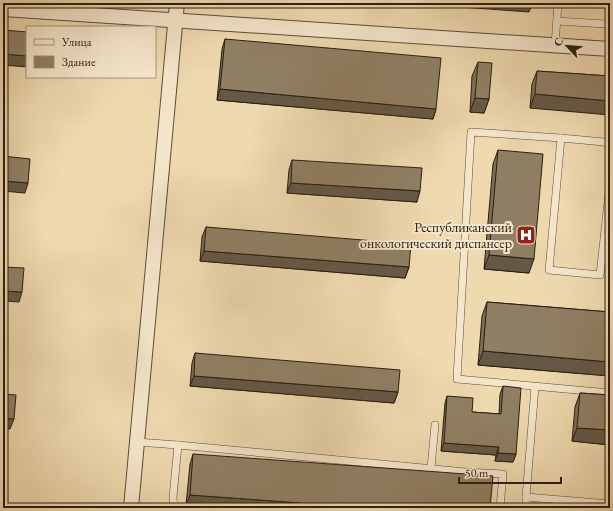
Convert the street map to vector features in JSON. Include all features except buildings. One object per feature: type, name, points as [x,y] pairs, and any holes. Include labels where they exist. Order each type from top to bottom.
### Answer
[{"type":"street","points":[[131,508],[177,3]]},
{"type":"street","points":[[3,9],[610,49]]},
{"type":"lane","points":[[555,46],[558,3]]},
{"type":"lane","points":[[557,21],[610,24]]},
{"type":"lane","points":[[610,146],[604,142],[472,132],[457,379],[610,393]]},
{"type":"lane","points":[[561,138],[549,270],[600,275],[610,184]]},
{"type":"lane","points":[[526,508],[535,387]]},
{"type":"lane","points":[[431,468],[435,425]]},
{"type":"lane","points":[[137,442],[503,474],[500,508]]},
{"type":"lane","points":[[174,508],[173,497],[178,445]]},
{"type":"lane","points":[[526,497],[610,504]]},
{"type":"place","name":"Республиканский онкологический диспансер","points":[[526,235]]}]
